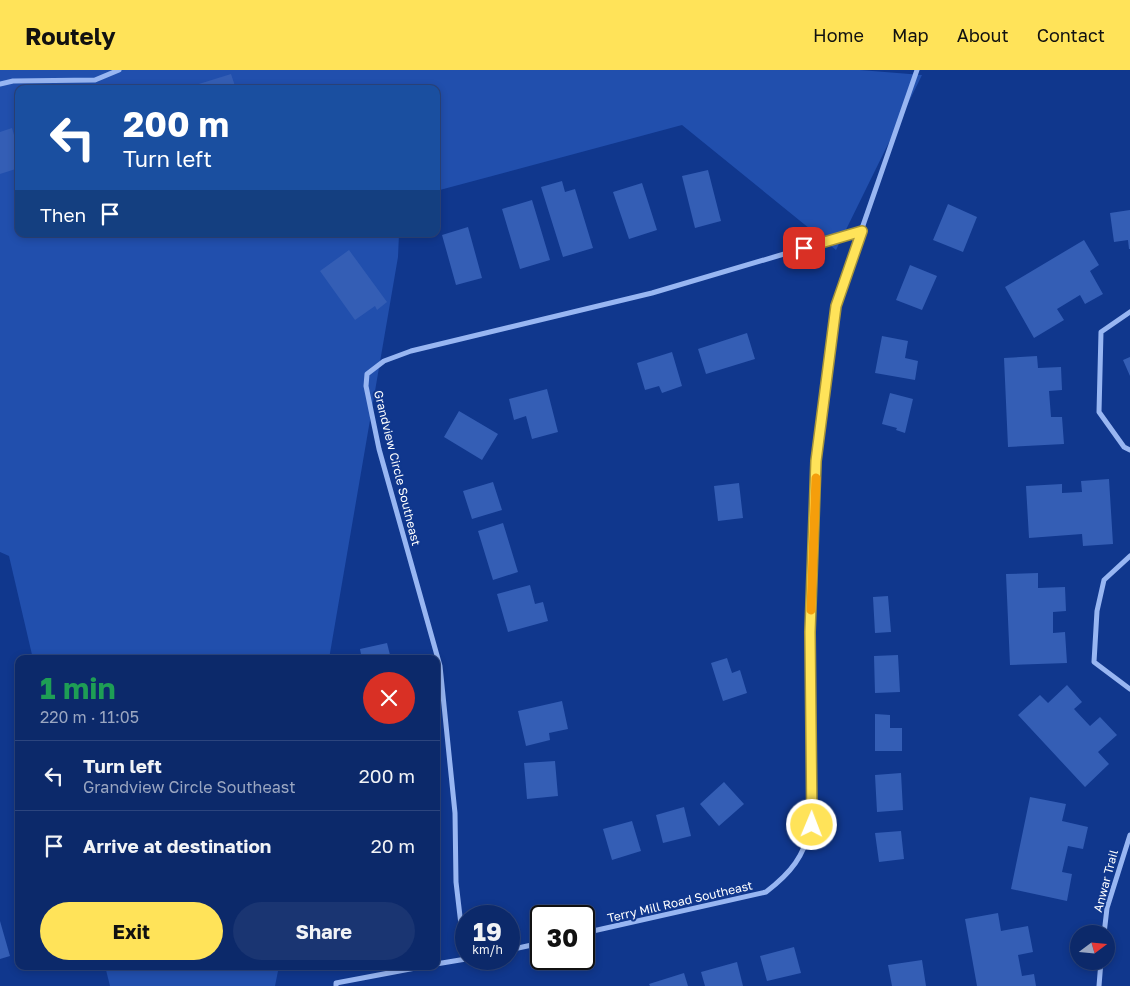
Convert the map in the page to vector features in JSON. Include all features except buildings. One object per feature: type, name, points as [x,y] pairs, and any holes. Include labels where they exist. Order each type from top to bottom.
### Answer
[{"type":"street","points":[[0,84],[13,81],[95,80],[118,70]]},
{"type":"street","name":"Terry Mill Road Southeast","points":[[595,931],[766,892],[787,876],[805,850],[812,825],[810,632],[816,461],[836,306],[917,70]]},
{"type":"street","name":"Grandview Circle Southeast","points":[[437,655],[380,449],[366,386],[367,374],[384,361],[411,351],[652,293],[862,231]]},
{"type":"street","points":[[1130,312],[1101,332],[1098,367],[1099,412],[1124,447],[1130,450]]},
{"type":"street","points":[[1130,556],[1104,580],[1097,611],[1094,662],[1130,689]]},
{"type":"street","name":"Grandview Circle Southeast","points":[[440,666],[456,813],[456,882],[459,905]]},
{"type":"street","name":"Anwar Trail","points":[[1105,925],[1108,908],[1130,834]]},
{"type":"street","points":[[440,963],[455,961]]},
{"type":"street","points":[[336,986],[336,983],[405,970]]},
{"type":"street","points":[[1099,986],[1100,970]]},
{"type":"shaded area","points":[[0,70],[860,70],[922,75],[836,250],[682,125],[440,190],[440,85],[15,85],[15,237],[399,237],[398,257],[330,655],[32,655],[9,556],[0,552]]},
{"type":"shaded area","points":[[106,970],[278,970],[275,986],[110,986]]},
{"type":"slow traffic","points":[[811,610],[816,478]]},
{"type":"route","points":[[804,248],[862,231],[836,306],[827,358],[816,461],[810,632],[813,772],[812,825]]}]
